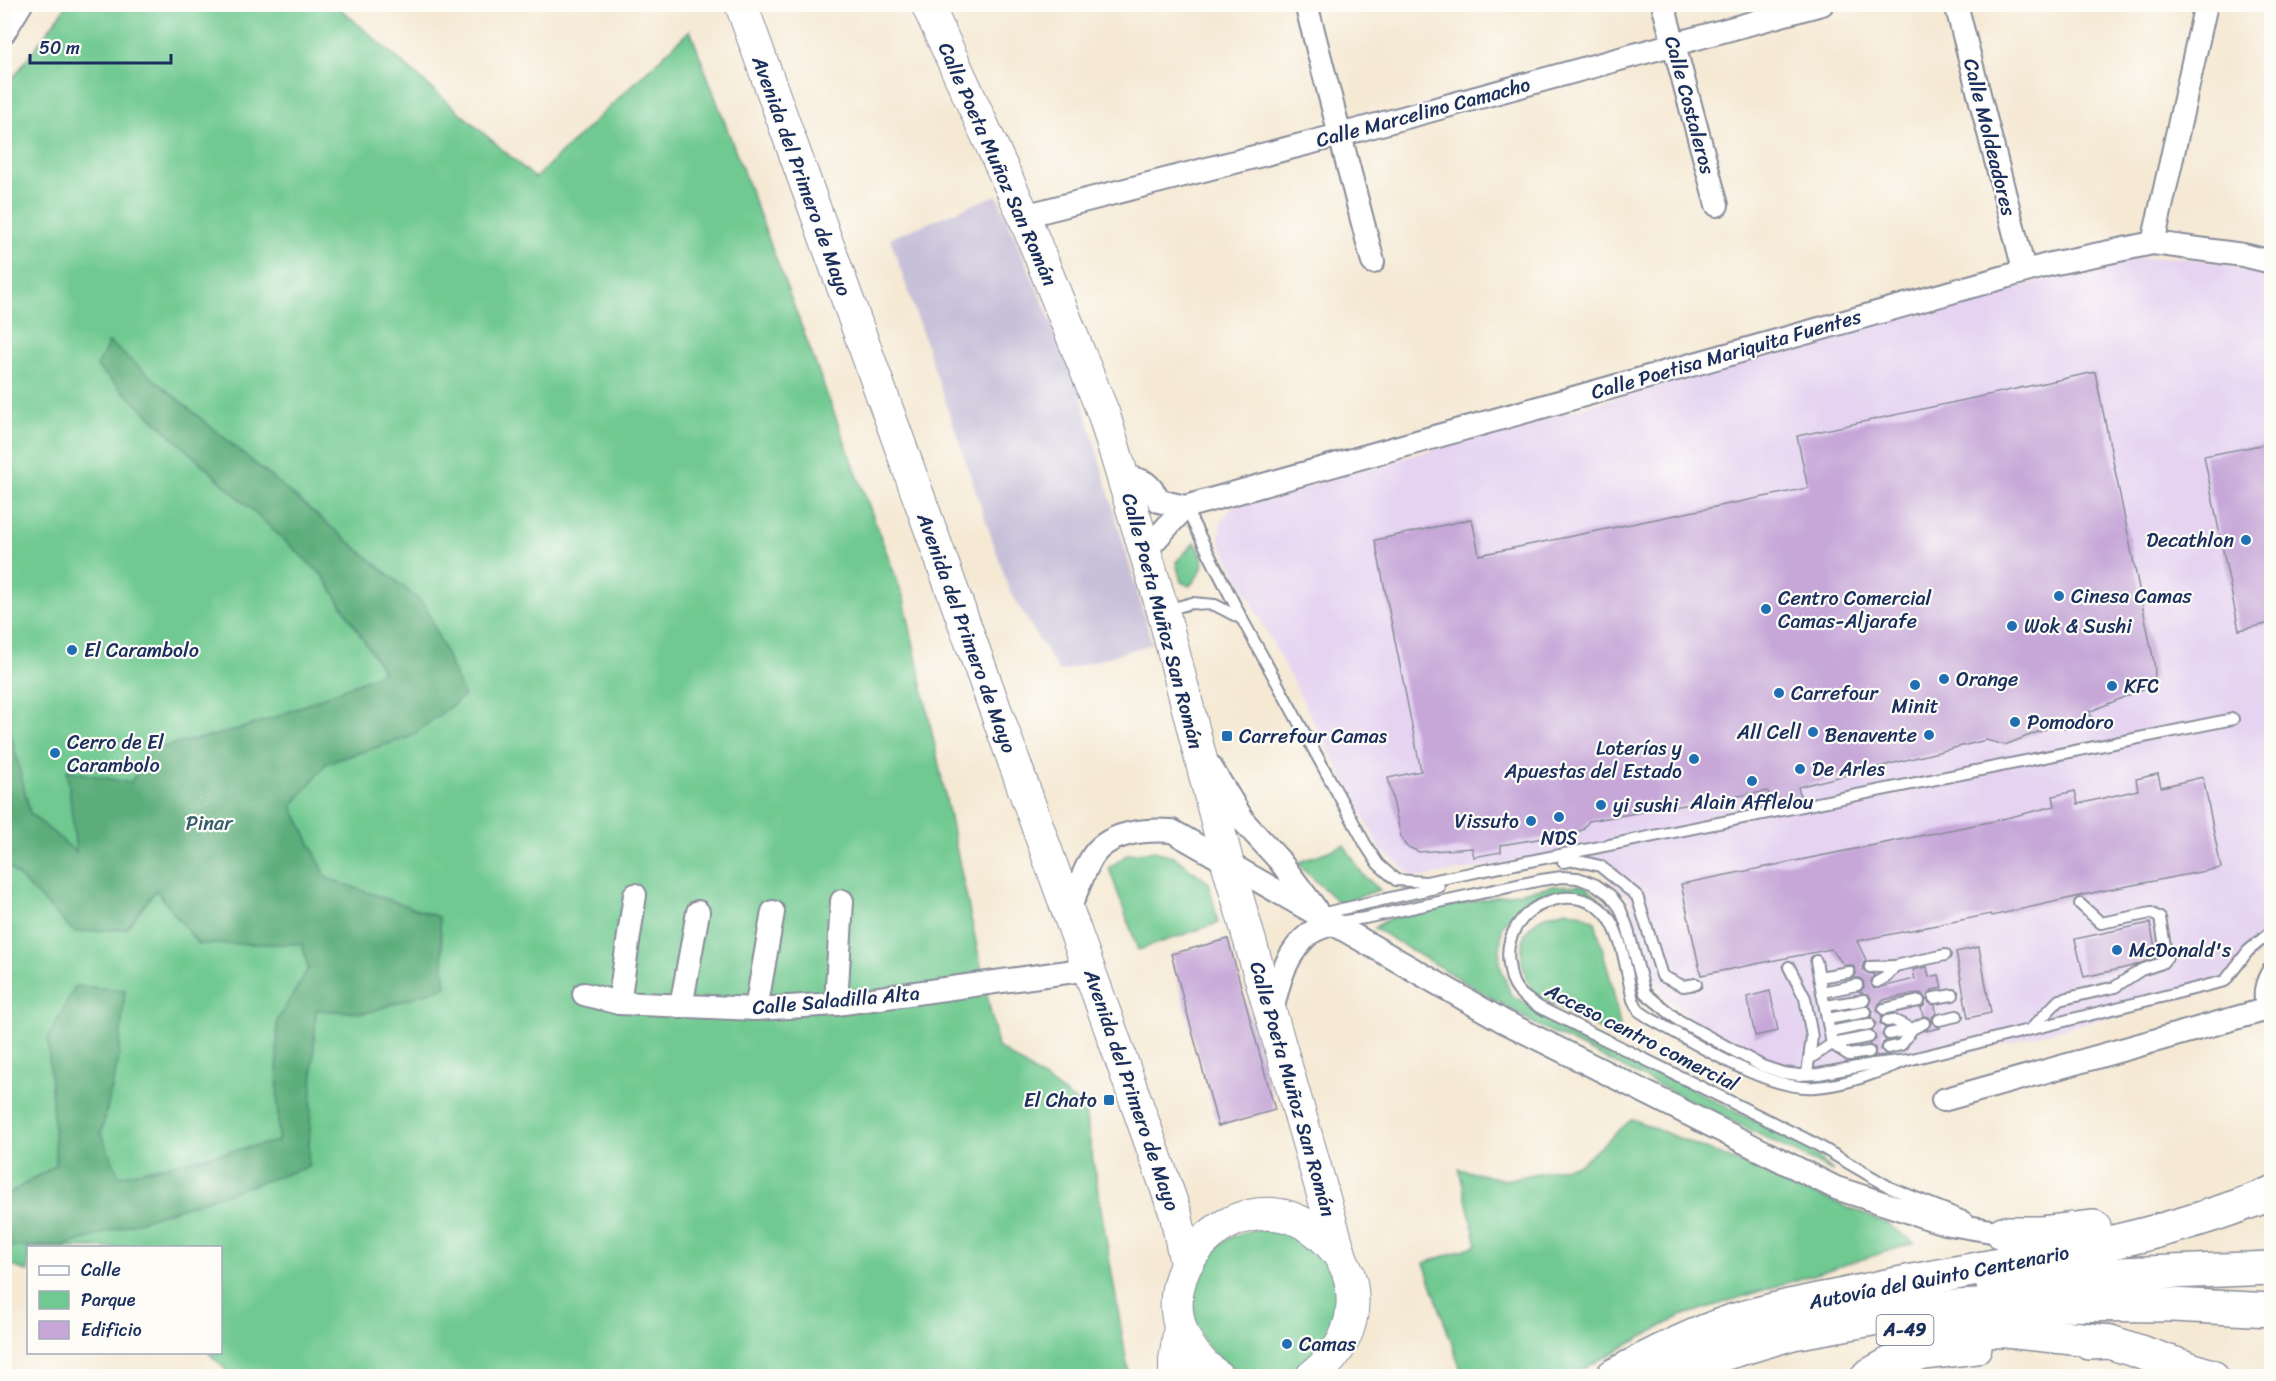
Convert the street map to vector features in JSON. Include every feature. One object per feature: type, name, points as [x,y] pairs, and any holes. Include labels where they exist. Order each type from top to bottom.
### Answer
[{"type":"highway","points":[[2138,1218],[2234,1188],[2271,1172]]},
{"type":"highway","points":[[2003,1233],[2042,1233],[2094,1227],[2229,1197],[2271,1183]]},
{"type":"highway","name":"Autovía del Quinto Centenario","points":[[1613,1377],[1692,1337],[1733,1321],[1879,1287],[2074,1251],[2228,1211],[2271,1193]]},
{"type":"highway","points":[[2228,1211],[2271,1198]]},
{"type":"highway","points":[[1733,1321],[1763,1322],[1874,1299],[2004,1284],[2107,1275],[2271,1268]]},
{"type":"highway","points":[[1667,1377],[1716,1356],[1792,1333],[1872,1318],[1953,1307],[2031,1304],[2172,1305],[2271,1310]]},
{"type":"highway","name":"A-49","points":[[1705,1377],[1758,1357],[1794,1348],[1899,1330],[2006,1331],[2110,1342]]},
{"type":"highway","points":[[1868,1377],[1895,1361],[1924,1353],[1970,1347],[2110,1342],[2211,1377]]},
{"type":"highway","points":[[2016,1347],[2081,1358],[2154,1377]]},
{"type":"main road","name":"Avenida del Primero de Mayo","points":[[741,4],[1176,1215],[1186,1264]]},
{"type":"main road","name":"Calle Poeta Muñoz San Román","points":[[927,4],[1024,216],[1104,415],[1124,477],[1163,611],[1228,865],[1349,1278],[1353,1300],[1349,1329],[1343,1343]]},
{"type":"main road","points":[[1174,1377],[1180,1327],[1177,1306],[1178,1291],[1186,1264],[1203,1240],[1215,1230],[1239,1219],[1264,1215],[1279,1216],[1308,1226],[1321,1235],[1341,1257]]},
{"type":"main road","points":[[1180,1327],[1195,1355],[1217,1377]]},
{"type":"main road","points":[[1312,1377],[1335,1356],[1343,1343]]},
{"type":"main road","points":[[1343,1343],[1353,1377]]},
{"type":"street","points":[[4,32],[21,4]]},
{"type":"street","points":[[1306,4],[1373,262]]},
{"type":"street","name":"Calle Costaleros","points":[[1664,4],[1717,205]]},
{"type":"street","name":"Calle Marcelino Camacho","points":[[1024,216],[1340,135],[1822,4]]},
{"type":"street","name":"Calle Moldeadores","points":[[1956,4],[2024,270]]},
{"type":"street","points":[[2152,243],[2206,4]]},
{"type":"street","name":"Calle Poetisa Mariquita Fuentes","points":[[1185,507],[2024,270],[2152,243],[2243,255],[2271,262]]},
{"type":"street","points":[[1124,477],[1143,480],[1150,485],[1159,501],[1185,507],[1145,551]]},
{"type":"street","points":[[1197,744],[1245,824],[1279,860],[1327,918]]},
{"type":"street","points":[[1068,911],[1092,857],[1108,843],[1130,834],[1150,830],[1173,831],[1228,865],[1327,918],[1503,1021],[1836,1188],[1944,1223],[2003,1233]]},
{"type":"street","points":[[619,1003],[635,895]]},
{"type":"street","points":[[836,1004],[842,901]]},
{"type":"street","points":[[681,1007],[698,912]]},
{"type":"street","points":[[756,1009],[773,912]]},
{"type":"street","points":[[1272,1013],[1277,985],[1283,970],[1293,954],[1327,918]]},
{"type":"street","name":"Calle Saladilla Alta","points":[[584,994],[619,1003],[756,1009],[836,1004],[1089,969]]},
{"type":"street","points":[[1943,1100],[2270,1012],[2265,998],[2266,986],[2271,974]]},
{"type":"lane","points":[[1185,507],[1242,620],[1367,847],[1378,864],[1396,880],[1426,882],[2233,719]]},
{"type":"lane","points":[[1163,611],[1192,603],[1215,605],[1242,620]]},
{"type":"lane","points":[[1327,918],[1425,890],[1575,860],[1600,866],[1637,896],[1662,976],[1683,986],[1696,984]]},
{"type":"lane","points":[[1327,918],[1365,918],[1542,880],[1562,877],[1578,878],[1596,885],[1610,895],[1620,908],[1645,993],[1658,1006],[1678,1020],[1762,1066],[1783,1073],[1807,1074],[1908,1060],[2225,981],[2248,951],[2271,931]]},
{"type":"lane","name":"Acceso centro comercial","points":[[1908,1060],[1867,1076],[1816,1087],[1773,1082],[1757,1076],[1639,1011],[1633,1000],[1612,923],[1597,907],[1580,899],[1562,898],[1542,903],[1524,915],[1509,938],[1507,954],[1515,986],[1522,995],[1539,1007],[1814,1143],[1891,1188],[2003,1233]]},
{"type":"lane","points":[[2031,1029],[2059,1000],[2115,987],[2141,970],[2162,963],[2167,957],[2160,918],[2151,913],[2101,923],[2080,904]]},
{"type":"lane","points":[[1870,968],[1895,966],[1945,955]]},
{"type":"lane","points":[[1816,961],[1832,1044],[1850,1056],[1869,1052]]},
{"type":"lane","points":[[1877,982],[1886,977],[1895,966]]},
{"type":"lane","points":[[1789,967],[1805,998],[1812,1037],[1807,1074]]},
{"type":"lane","points":[[1819,977],[1849,972]]},
{"type":"lane","points":[[1822,992],[1857,985]]},
{"type":"lane","points":[[1934,998],[1953,995]]},
{"type":"lane","points":[[1825,1006],[1863,1000]]},
{"type":"lane","points":[[1887,1004],[1908,1004],[1919,1001]]},
{"type":"lane","points":[[1827,1019],[1866,1011]]},
{"type":"lane","points":[[1939,1020],[1957,1016]]},
{"type":"lane","points":[[1887,1021],[1893,1020],[1912,1029]]},
{"type":"lane","points":[[1889,1034],[1912,1029],[1924,1023]]},
{"type":"lane","points":[[1830,1032],[1869,1024]]},
{"type":"lane","points":[[1888,1048],[1901,1045],[1912,1029]]},
{"type":"lane","points":[[1809,1059],[1832,1044],[1869,1037]]},
{"type":"shaded area","points":[[997,195],[1078,385],[1152,644],[1059,672],[1010,592],[890,238]]},
{"type":"shaded area","points":[[2180,257],[2241,266],[2271,274],[2271,945],[2265,946],[2230,986],[1959,1055],[1811,1069],[1778,1065],[1699,1024],[1665,998],[1646,968],[1630,899],[1581,851],[1416,878],[1381,850],[1219,540],[1221,523],[1231,507],[1845,333],[2121,259]]},
{"type":"green space","points":[[67,5],[336,5],[535,178],[690,30],[904,599],[998,1047],[1084,1107],[1129,1376],[232,1376],[210,1354],[222,1354],[222,1246],[27,1246],[27,1272],[5,1263],[5,89]]},
{"type":"green space","name":"Pinar","points":[[109,342],[425,605],[464,696],[410,737],[327,763],[292,806],[327,878],[439,917],[446,987],[366,1013],[316,1010],[308,1167],[64,1246],[5,1247],[5,1196],[56,1165],[48,1039],[75,986],[125,990],[118,1062],[101,1134],[119,1176],[278,1141],[277,1021],[308,969],[302,944],[198,944],[156,890],[126,929],[74,932],[5,863],[5,709],[30,813],[76,852],[67,770],[130,783],[153,749],[229,732],[276,717],[384,672],[323,576],[97,367]]},
{"type":"green space","points":[[1195,542],[1202,555],[1203,565],[1190,586],[1181,582],[1176,562]]},
{"type":"green space","points":[[1344,845],[1363,875],[1380,890],[1339,903],[1297,863]]},
{"type":"green space","points":[[1154,851],[1173,856],[1209,883],[1218,923],[1138,950],[1109,868],[1128,854]]},
{"type":"green space","points":[[1584,885],[1606,904],[1581,895],[1559,892],[1526,899],[1502,926],[1499,963],[1511,995],[1808,1149],[1833,1171],[1535,1024],[1374,928],[1390,918],[1551,886]]},
{"type":"green space","points":[[1566,910],[1582,914],[1595,921],[1613,989],[1623,1042],[1534,993],[1529,984],[1522,954],[1525,935],[1530,926],[1539,919]]},
{"type":"green space","points":[[1632,1119],[1888,1224],[1914,1243],[1681,1316],[1573,1376],[1463,1376],[1424,1263],[1477,1245],[1459,1169],[1505,1180],[1580,1164]]},
{"type":"green space","points":[[1266,1229],[1294,1235],[1317,1251],[1333,1274],[1339,1302],[1333,1330],[1317,1353],[1294,1369],[1266,1375],[1238,1369],[1215,1353],[1199,1330],[1193,1302],[1199,1274],[1215,1251],[1238,1235]]},
{"type":"building","name":"Centro Comercial Camas-Aljarafe","points":[[2095,372],[2154,662],[2155,675],[2148,687],[2089,712],[2092,718],[2064,729],[2061,723],[2005,745],[1986,740],[1798,787],[1800,795],[1771,801],[1768,791],[1589,821],[1582,830],[1574,833],[1501,845],[1501,852],[1474,857],[1472,848],[1419,852],[1406,846],[1401,837],[1388,778],[1421,771],[1375,540],[1472,519],[1479,555],[1808,488],[1797,436]]},
{"type":"building","name":"Decathlon","points":[[2271,443],[2271,623],[2239,630],[2204,456]]},
{"type":"building","points":[[2158,774],[2161,787],[2203,777],[2221,868],[2097,892],[1992,916],[1991,914],[1857,941],[1866,960],[1863,970],[1874,975],[1870,982],[1874,989],[1915,979],[1913,970],[1927,967],[1929,977],[1939,975],[1942,988],[1932,990],[1927,999],[1929,1003],[1935,1005],[1936,1013],[1932,1017],[1932,1022],[1940,1028],[1926,1031],[1931,1023],[1929,1017],[1923,1016],[1921,1008],[1926,1000],[1922,994],[1883,1000],[1879,1004],[1877,1010],[1882,1016],[1880,1023],[1885,1028],[1882,1035],[1886,1041],[1881,1049],[1886,1055],[1875,1056],[1875,1048],[1869,1045],[1876,1039],[1872,1030],[1876,1023],[1871,1017],[1873,1011],[1869,1005],[1870,996],[1860,992],[1864,987],[1863,981],[1853,978],[1856,974],[1855,968],[1851,965],[1844,965],[1831,949],[1701,975],[1681,884],[1994,821],[2055,806],[2053,796],[2075,791],[2078,804],[2138,790],[2136,779]]},
{"type":"building","name":"McDonald's","points":[[2150,923],[2157,957],[2133,966],[2084,977],[2075,939]]},
{"type":"building","points":[[1228,939],[1275,1110],[1218,1126],[1171,954]]},
{"type":"building","points":[[1979,947],[1991,1013],[1968,1018],[1956,952]]},
{"type":"building","points":[[1770,991],[1778,1031],[1755,1036],[1747,997]]},
{"type":"place","name":"Decathlon","points":[[2246,540]]},
{"type":"place","name":"Cinesa Camas","points":[[2059,596]]},
{"type":"place","name":"Centro Comercial Camas-Aljarafe","points":[[1766,609]]},
{"type":"place","name":"Wok & Sushi","points":[[2012,626]]},
{"type":"place","name":"El Carambolo","points":[[72,650]]},
{"type":"place","name":"Orange","points":[[1944,679]]},
{"type":"place","name":"Minit","points":[[1915,685]]},
{"type":"place","name":"KFC","points":[[2112,686]]},
{"type":"place","name":"Carrefour","points":[[1779,693]]},
{"type":"place","name":"Pomodoro","points":[[2015,722]]},
{"type":"place","name":"All Cell","points":[[1813,732]]},
{"type":"place","name":"Benavente","points":[[1929,735]]},
{"type":"place","name":"Carrefour Camas","points":[[1227,736]]},
{"type":"place","name":"Cerro de El Carambolo","points":[[55,753]]},
{"type":"place","name":"Loterías y Apuestas del Estado","points":[[1694,759]]},
{"type":"place","name":"De Arles","points":[[1800,769]]},
{"type":"place","name":"Alain Afflelou","points":[[1752,781]]},
{"type":"place","name":"yi sushi","points":[[1601,805]]},
{"type":"place","name":"NDS","points":[[1559,817]]},
{"type":"place","name":"Vissuto","points":[[1531,821]]},
{"type":"place","name":"McDonald's","points":[[2117,950]]},
{"type":"place","name":"El Chato","points":[[1109,1100]]},
{"type":"place","name":"Camas","points":[[1287,1344]]}]
